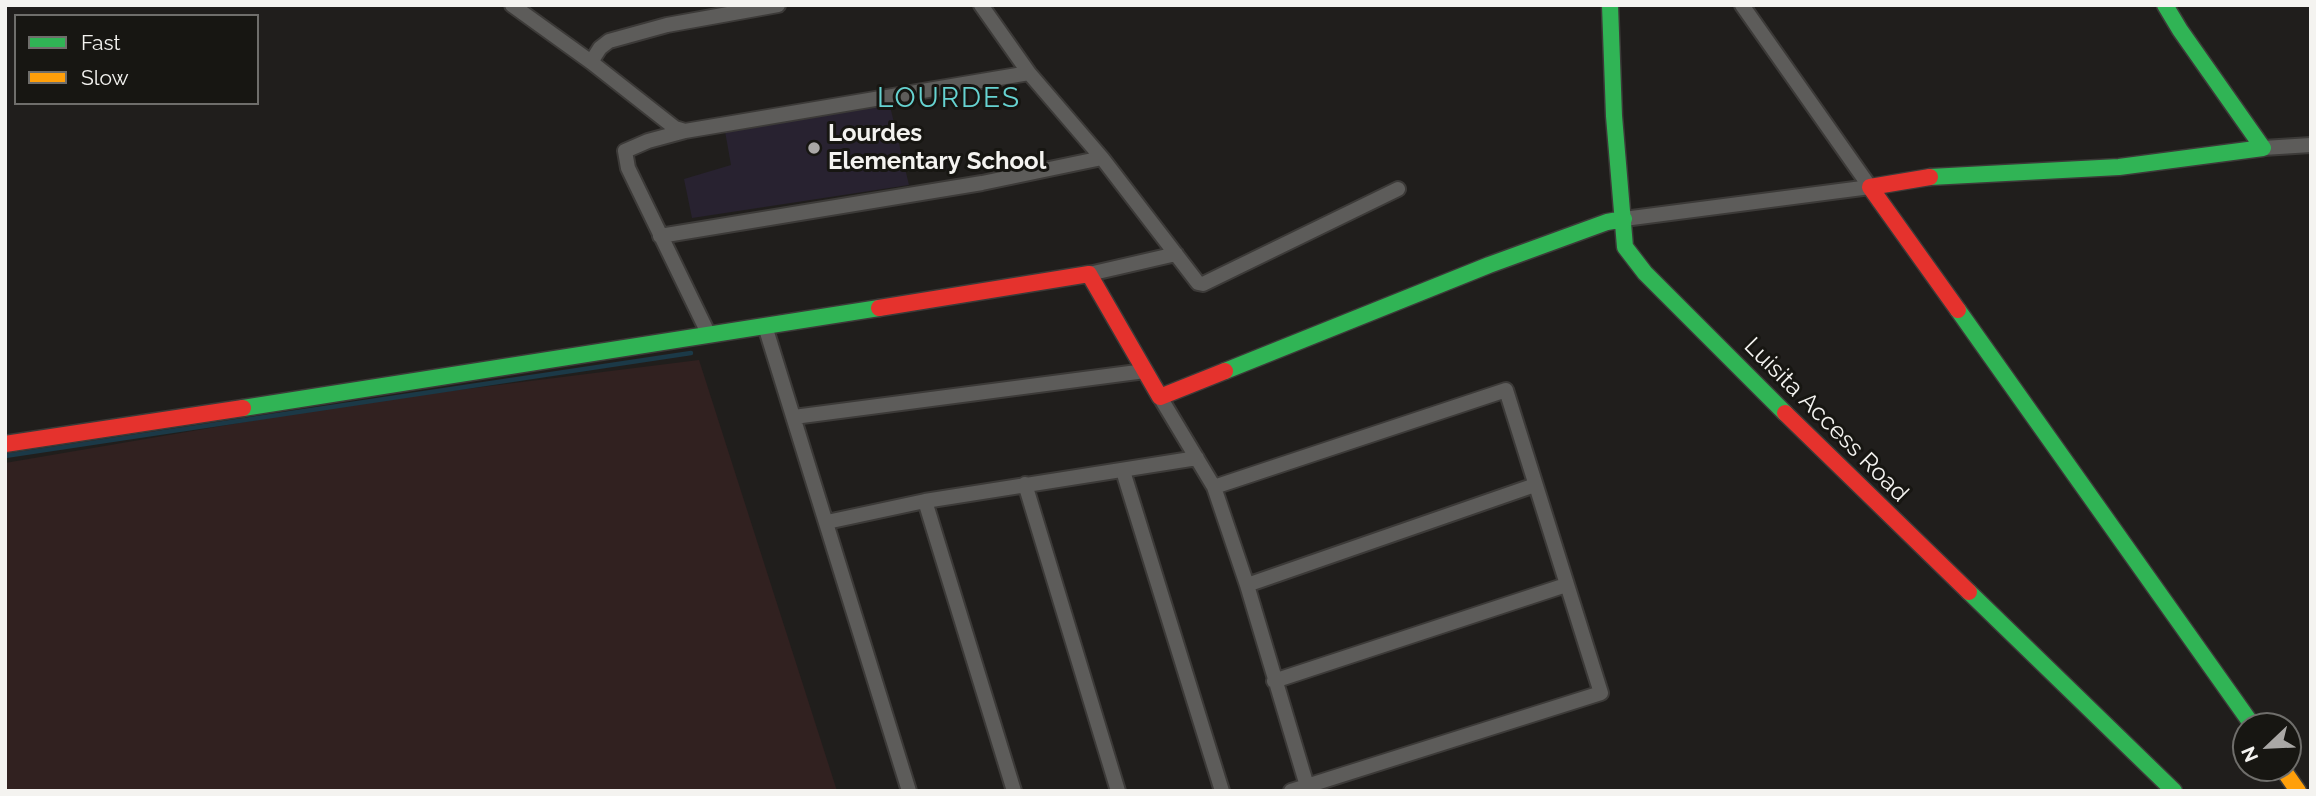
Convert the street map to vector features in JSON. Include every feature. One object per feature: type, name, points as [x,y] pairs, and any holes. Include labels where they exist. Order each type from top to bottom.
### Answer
[{"type":"street","points":[[512,5],[675,128],[685,131]]},
{"type":"street","points":[[591,62],[600,48],[609,41],[667,25],[778,5]]},
{"type":"street","points":[[981,5],[1029,73],[1102,158],[1198,283],[1203,284],[1398,189]]},
{"type":"street","name":"Luisita Access Road","points":[[1611,5],[1614,116],[1625,247],[1645,273],[1780,408],[2174,791]]},
{"type":"street","points":[[1742,5],[2243,712]]},
{"type":"street","points":[[2165,5],[2263,148]]},
{"type":"street","points":[[709,335],[628,168],[625,151],[648,141],[685,131],[1029,73]]},
{"type":"street","points":[[1160,397],[1489,265],[1608,222],[1919,178],[2119,167],[2263,148],[2311,145]]},
{"type":"street","points":[[660,236],[982,183],[1102,158]]},
{"type":"street","points":[[5,444],[466,375],[1089,274],[1176,254]]},
{"type":"street","points":[[1089,274],[1214,487],[1247,585],[1307,786]]},
{"type":"street","points":[[765,326],[909,791]]},
{"type":"street","points":[[794,418],[1145,371]]},
{"type":"street","points":[[1214,487],[1506,390],[1601,693],[1290,791]]},
{"type":"street","points":[[827,522],[925,501],[1197,458]]},
{"type":"street","points":[[1123,471],[1222,791]]},
{"type":"street","points":[[1026,484],[1118,791]]},
{"type":"street","points":[[1247,585],[1535,485]]},
{"type":"street","points":[[925,501],[1014,791]]},
{"type":"street","points":[[1274,681],[1566,585]]},
{"type":"shaded area","name":"Lourdes Elementary School","points":[[889,102],[909,185],[692,218],[684,179],[731,165],[725,131]]},
{"type":"shaded area","points":[[699,360],[837,791],[5,791],[5,463],[362,402]]},
{"type":"waterway","points":[[5,456],[691,353]]},
{"type":"traffic: fast","points":[[1610,5],[1614,116],[1625,247],[1645,273],[1785,413]]},
{"type":"traffic: fast","points":[[2165,5],[2263,148]]},
{"type":"traffic: fast","points":[[1930,177],[2119,167],[2263,148]]},
{"type":"traffic: fast","points":[[1225,371],[1489,265],[1607,222],[1624,219]]},
{"type":"traffic: fast","points":[[243,408],[879,308]]},
{"type":"traffic: fast","points":[[1958,310],[2243,712]]},
{"type":"traffic: fast","points":[[1969,592],[2174,791]]},
{"type":"traffic: slow","points":[[2292,782],[2298,791]]},
{"type":"traffic: jam","points":[[1930,177],[1870,187],[1958,310]]},
{"type":"traffic: jam","points":[[879,308],[1089,274],[1160,397],[1225,371]]},
{"type":"traffic: jam","points":[[5,444],[243,408]]},
{"type":"traffic: jam","points":[[1785,413],[1969,592]]},
{"type":"place","name":"Lourdes Elementary School","points":[[814,148]]},
{"type":"district","name":"LOURDES","points":[[949,99]]}]
